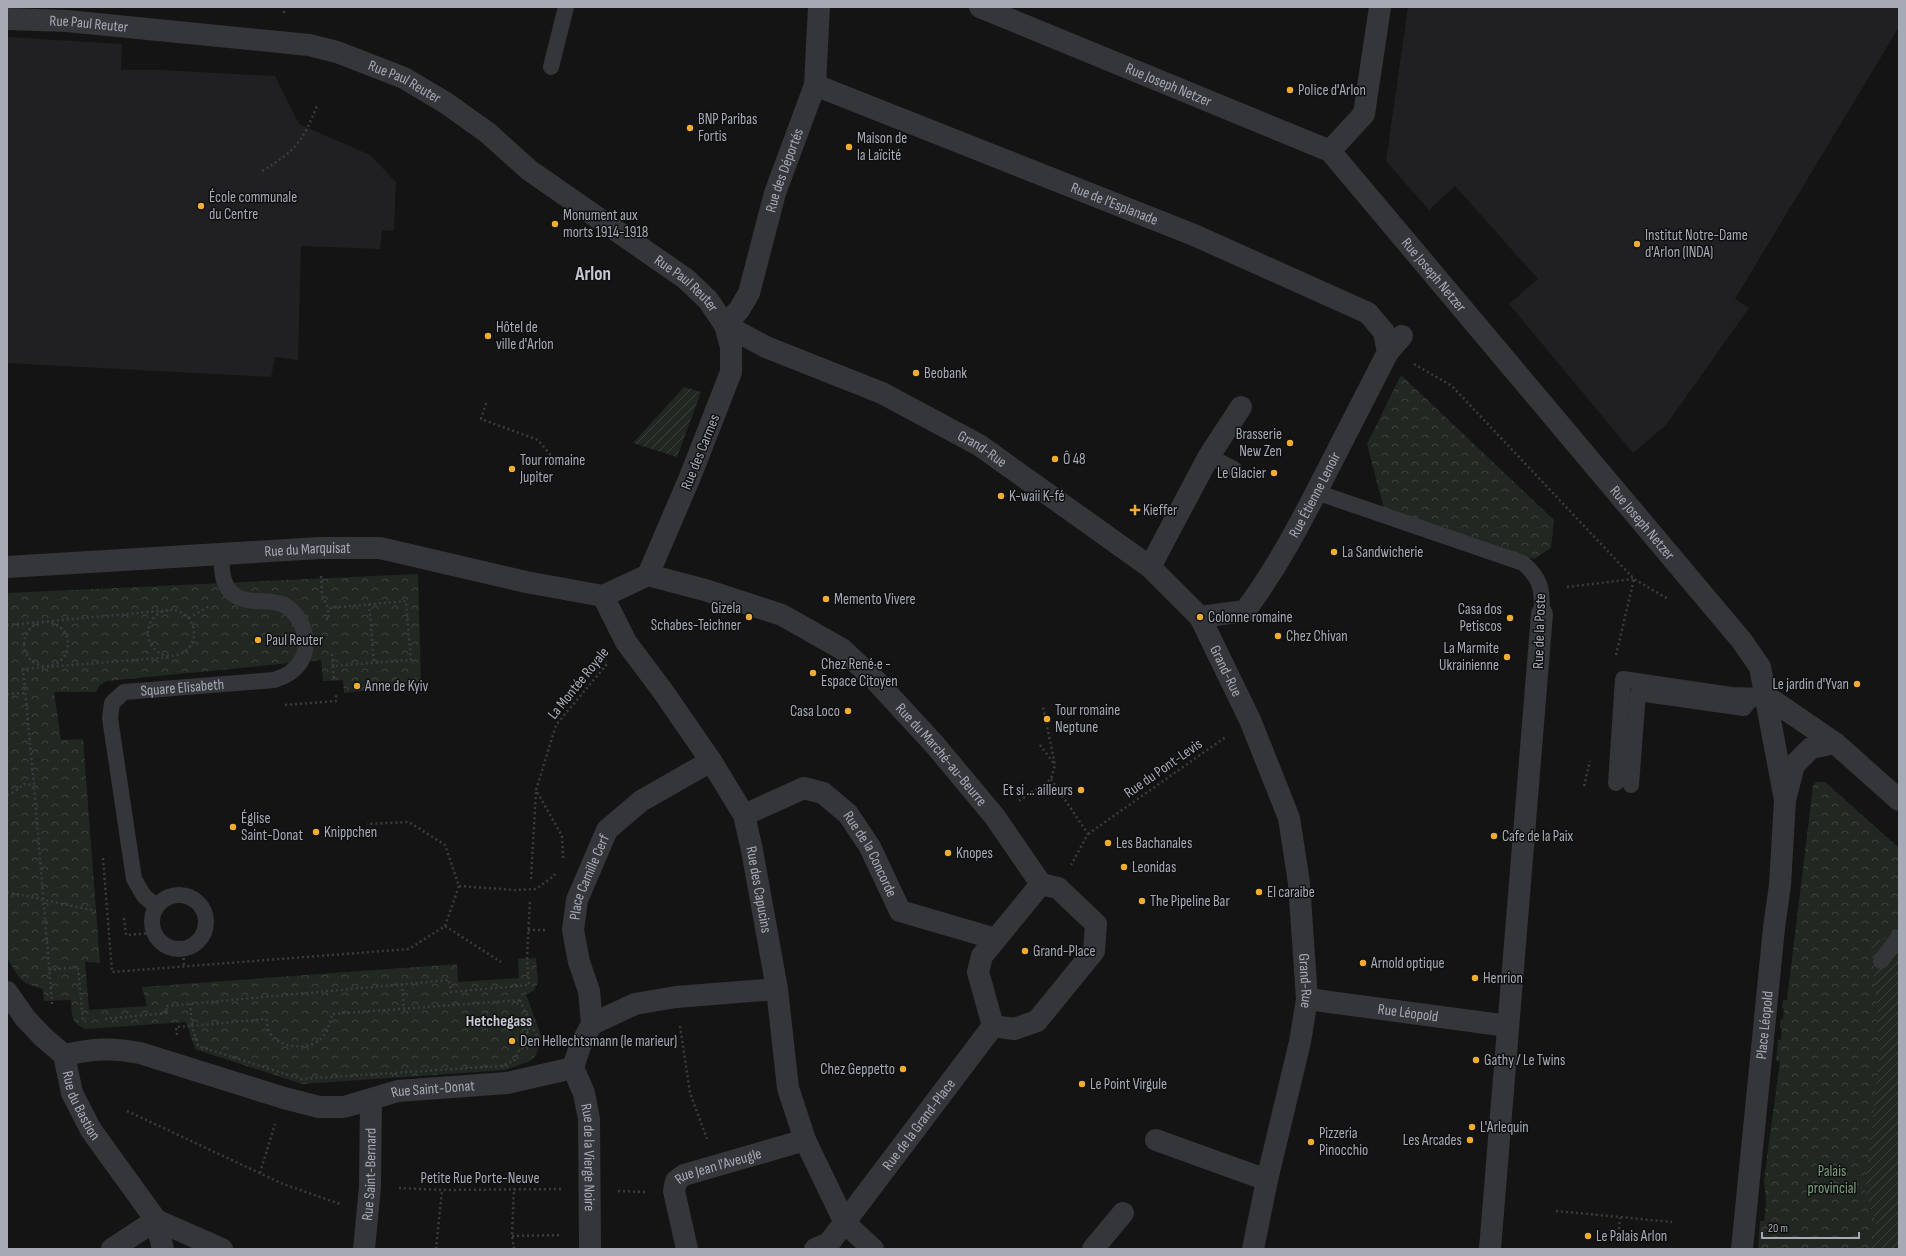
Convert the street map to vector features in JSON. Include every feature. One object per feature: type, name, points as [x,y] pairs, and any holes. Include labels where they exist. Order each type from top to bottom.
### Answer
[{"type":"street","name":"Rue des Déportés","points":[[724,325],[739,310],[749,293],[776,193],[816,85],[819,7]]},
{"type":"street","name":"Rue Joseph Netzer","points":[[980,7],[1330,151],[1742,640],[1760,667],[1785,800]]},
{"type":"street","points":[[1330,151],[1364,114],[1380,7]]},
{"type":"street","name":"Rue Paul Reuter","points":[[7,19],[67,21],[309,45],[337,52],[404,78],[446,103],[488,133],[529,170],[686,279],[708,300],[724,325]]},
{"type":"street","name":"Rue de l'Esplanade","points":[[816,85],[1194,235],[1368,313],[1395,344]]},
{"type":"street","name":"Grand-Rue","points":[[724,325],[766,347],[882,394],[979,445],[1150,567],[1200,617],[1250,720],[1289,818],[1299,883],[1307,999],[1300,1042],[1267,1180],[1253,1249]]},
{"type":"street","name":"Rue des Carmes","points":[[648,575],[690,477],[731,372],[731,347],[724,325]]},
{"type":"street","name":"Rue Étienne Lenoir","points":[[1200,617],[1245,611],[1271,576],[1395,344]]},
{"type":"street","points":[[1150,567],[1209,456],[1241,407]]},
{"type":"street","name":"Rue du Marquisat","points":[[7,566],[320,548],[380,548],[526,582],[603,596]]},
{"type":"street","points":[[603,596],[648,575]]},
{"type":"street","name":"Rue du Marché-au-Beurre","points":[[648,575],[705,590],[782,615],[842,649],[877,682],[930,739],[1050,886]]},
{"type":"street","name":"Rue des Capucins","points":[[603,596],[626,642],[662,690],[711,761],[744,815],[752,850],[777,989],[788,1088],[805,1140],[845,1223],[873,1249]]},
{"type":"street","name":"Rue de la Poste","points":[[1508,1026],[1542,614]]},
{"type":"street","points":[[1766,696],[1835,743],[1899,800]]},
{"type":"street","points":[[1785,800],[1794,765],[1811,748],[1835,743]]},
{"type":"street","name":"Place Camille Cerf","points":[[592,1024],[589,991],[579,962],[573,930],[577,900],[607,830],[641,801],[711,761]]},
{"type":"street","name":"Rue de la Concorde","points":[[744,815],[804,788],[823,793],[848,814],[865,840],[900,911],[996,939]]},
{"type":"street","name":"Place Léopold","points":[[1742,1249],[1774,928],[1780,885],[1785,800]]},
{"type":"street","points":[[1050,886],[1096,924],[1094,951],[1037,1021],[1014,1029],[993,1026],[978,972],[982,956],[996,939],[1050,886]]},
{"type":"street","points":[[573,1068],[580,1046],[592,1024],[635,1004],[676,997],[777,989]]},
{"type":"street","name":"Rue du Bastion","points":[[7,992],[25,1018],[43,1037],[64,1055],[72,1093],[91,1130],[156,1220]]},
{"type":"street","name":"Rue Léopold","points":[[1307,999],[1508,1026]]},
{"type":"street","name":"Rue de la Grand-Place","points":[[815,1249],[829,1243],[845,1223],[993,1026]]},
{"type":"street","points":[[1490,1249],[1508,1026]]},
{"type":"street","name":"Rue Saint-Donat","points":[[64,1055],[89,1049],[116,1048],[140,1053],[284,1098],[319,1107],[344,1107],[398,1091],[507,1082],[573,1068]]},
{"type":"street","name":"Rue de la Vierge Noire","points":[[573,1068],[584,1093],[589,1119],[590,1241]]},
{"type":"street","name":"Rue Saint-Bernard","points":[[364,1249],[370,1187],[371,1100]]},
{"type":"street","name":"Rue Jean l'Aveugle","points":[[687,1249],[674,1191],[676,1181],[684,1175],[805,1140]]},
{"type":"street","points":[[1156,1140],[1267,1180]]},
{"type":"street","points":[[1093,1249],[1123,1213]]},
{"type":"street","points":[[112,1249],[156,1220]]},
{"type":"street","points":[[156,1220],[163,1249]]},
{"type":"street","points":[[156,1220],[222,1249]]},
{"type":"lane","points":[[551,67],[566,7]]},
{"type":"lane","points":[[1209,456],[1234,469]]},
{"type":"lane","name":"Rue de la Poste","points":[[1316,492],[1523,563],[1535,574],[1542,590],[1542,614]]},
{"type":"lane","points":[[221,554],[223,578],[230,592],[244,600],[271,602],[289,608],[302,622]]},
{"type":"lane","name":"Square Elisabeth","points":[[156,906],[144,896],[134,879],[110,718],[112,703],[124,692],[274,680],[291,672],[303,658],[306,640],[302,622]]},
{"type":"lane","points":[[1623,784],[1638,693],[1744,708],[1750,700],[1766,696]]},
{"type":"lane","points":[[170,896],[188,896],[196,900],[206,915],[204,933],[192,946],[174,948],[166,945],[154,932],[152,924],[156,906],[170,896]]},
{"type":"lane","points":[[1881,961],[1897,939],[1899,939]]},
{"type":"path","points":[[262,171],[287,156],[306,134],[316,106]]},
{"type":"path","points":[[1395,344],[1413,363],[1452,386],[1634,579],[1542,590]]},
{"type":"path","points":[[486,403],[481,419],[538,440],[559,465]]},
{"type":"path","points":[[321,578],[322,595],[328,608],[329,627]]},
{"type":"path","points":[[328,608],[406,601],[408,616],[411,660],[333,666]]},
{"type":"path","points":[[369,604],[374,663]]},
{"type":"path","points":[[171,610],[161,612],[157,615],[152,619],[148,628],[148,638],[153,648],[161,654],[171,657]]},
{"type":"path","points":[[7,625],[171,610],[181,612],[189,618],[194,628],[194,638],[189,648],[181,654],[171,657],[23,669],[34,785],[51,1002]]},
{"type":"path","points":[[302,622],[329,619]]},
{"type":"path","points":[[42,622],[54,623],[63,631],[68,641],[67,653],[60,663],[49,667],[37,666],[28,659],[23,648],[24,636],[31,627],[42,622]]},
{"type":"path","name":"La Montée Royale","points":[[531,879],[536,790],[556,726],[626,642]]},
{"type":"path","points":[[332,650],[334,681]]},
{"type":"path","points":[[7,694],[25,693]]},
{"type":"path","points":[[336,694],[336,701]]},
{"type":"path","points":[[995,817],[1051,779],[1055,765],[1043,707]]},
{"type":"path","name":"Rue du Pont-Levis","points":[[1088,834],[1250,720]]},
{"type":"path","points":[[1040,746],[1055,765]]},
{"type":"path","points":[[1050,886],[1088,834],[1051,779]]},
{"type":"path","points":[[7,795],[14,792],[24,784],[34,785]]},
{"type":"path","points":[[536,790],[562,836],[563,858],[560,864]]},
{"type":"path","points":[[112,972],[409,949],[445,926],[459,886],[445,845],[409,822],[366,824]]},
{"type":"path","points":[[459,886],[515,890],[536,888],[554,876],[557,870]]},
{"type":"path","points":[[7,892],[96,911]]},
{"type":"path","points":[[98,1020],[167,1013],[166,1006],[449,980],[451,992],[528,985],[526,959],[530,900]]},
{"type":"path","points":[[124,918],[126,935],[154,932]]},
{"type":"path","points":[[445,926],[501,962]]},
{"type":"path","points":[[183,948],[184,967]]},
{"type":"path","points":[[49,970],[78,967],[83,1021],[91,1020]]},
{"type":"path","points":[[402,984],[404,1009]]},
{"type":"path","points":[[676,997],[690,1093],[716,1165]]},
{"type":"path","points":[[176,1027],[266,1018],[269,1032],[283,1044],[301,1048],[318,1041],[330,1026],[332,1014],[520,1000],[537,1036],[535,1048]]},
{"type":"path","points":[[190,1004],[192,1026],[198,1046],[301,1079],[500,1066],[514,1061],[531,1025]]},
{"type":"path","points":[[260,1173],[284,1098]]},
{"type":"path","points":[[127,1111],[282,1184],[367,1214]]},
{"type":"path","name":"Petite Rue Porte-Neuve","points":[[370,1187],[442,1190],[514,1188],[674,1191]]},
{"type":"path","points":[[514,1188],[512,1236],[514,1249]]},
{"type":"path","points":[[436,1249],[442,1190]]},
{"type":"path","points":[[1556,1211],[1672,1222]]},
{"type":"path","points":[[1619,1229],[1620,1218]]},
{"type":"path","points":[[512,1236],[590,1241]]},
{"type":"shaded area","name":"Institut Notre-Dame d'Arlon (INDA)","points":[[1408,7],[1899,7],[1899,27],[1735,299],[1749,308],[1666,425],[1633,453],[1509,304],[1538,279],[1455,186],[1429,210],[1386,161]]},
{"type":"shaded area","name":"École communale du Centre","points":[[7,37],[122,44],[121,70],[159,70],[275,76],[299,124],[370,155],[396,182],[394,231],[382,230],[380,249],[301,246],[298,360],[275,357],[271,377],[7,363]]},
{"type":"green space","points":[[1401,375],[1554,520],[1551,548],[1534,559],[1384,509],[1367,444]]},
{"type":"green space","points":[[684,387],[701,392],[677,457],[633,443]]},
{"type":"green space","points":[[418,574],[421,684],[344,693],[343,680],[323,681],[321,660],[107,681],[100,685],[96,692],[54,692],[61,740],[83,739],[100,963],[85,962],[89,1010],[147,1006],[142,987],[457,964],[458,982],[519,978],[518,959],[536,958],[538,982],[534,991],[526,994],[542,1038],[536,1055],[530,1061],[505,1070],[302,1084],[195,1049],[186,1022],[86,1029],[74,1021],[71,1000],[44,1001],[43,989],[24,982],[14,970],[7,957],[7,593]]},
{"type":"green space","name":"Palais provincial","points":[[1816,782],[1825,782],[1899,848],[1899,1249],[1758,1249],[1760,1221],[1764,1221],[1766,1203],[1764,1180],[1780,1061],[1776,1061],[1778,1040],[1781,1040],[1782,1029],[1780,1028],[1780,1020],[1783,1019],[1783,1000],[1787,1000],[1813,786]]},
{"type":"green space","points":[[1899,936],[1899,1249],[1871,1249],[1877,1226],[1865,1190],[1880,1052],[1871,942]]},
{"type":"place","name":"Police d'Arlon","points":[[1290,90]]},
{"type":"place","name":"BNP Paribas Fortis","points":[[690,128]]},
{"type":"place","name":"Maison de la Laïcité","points":[[849,147]]},
{"type":"place","name":"École communale du Centre","points":[[201,206]]},
{"type":"place","name":"Monument aux morts 1914-1918","points":[[555,224]]},
{"type":"place","name":"Institut Notre-Dame d'Arlon (INDA)","points":[[1637,244]]},
{"type":"place","name":"Hôtel de ville d'Arlon","points":[[488,336]]},
{"type":"place","name":"Beobank","points":[[916,373]]},
{"type":"place","name":"Brasserie New Zen","points":[[1290,443]]},
{"type":"place","name":"Ô 48","points":[[1055,459]]},
{"type":"place","name":"Tour romaine Jupiter","points":[[512,469]]},
{"type":"place","name":"Le Glacier","points":[[1274,473]]},
{"type":"place","name":"K-waii K-fé","points":[[1001,496]]},
{"type":"place","name":"Kieffer","points":[[1135,510]]},
{"type":"place","name":"La Sandwicherie","points":[[1334,552]]},
{"type":"place","name":"Memento Vivere","points":[[826,599]]},
{"type":"place","name":"Gizela Schabes-Teichner","points":[[749,617]]},
{"type":"place","name":"Colonne romaine","points":[[1200,617]]},
{"type":"place","name":"Casa dos Petiscos","points":[[1510,618]]},
{"type":"place","name":"Chez Chivan","points":[[1278,636]]},
{"type":"place","name":"Paul Reuter","points":[[258,640]]},
{"type":"place","name":"La Marmite Ukrainienne","points":[[1507,657]]},
{"type":"place","name":"Chez René·e - Espace Citoyen","points":[[813,673]]},
{"type":"place","name":"Le jardin d'Yvan","points":[[1857,684]]},
{"type":"place","name":"Anne de Kyiv","points":[[357,686]]},
{"type":"place","name":"Casa Loco","points":[[848,711]]},
{"type":"place","name":"Tour romaine Neptune","points":[[1047,719]]},
{"type":"place","name":"Et si … ailleurs","points":[[1081,790]]},
{"type":"place","name":"Église Saint-Donat","points":[[233,827]]},
{"type":"place","name":"Knippchen","points":[[316,832]]},
{"type":"place","name":"Cafe de la Paix","points":[[1494,836]]},
{"type":"place","name":"Les Bachanales","points":[[1108,843]]},
{"type":"place","name":"Knopes","points":[[948,853]]},
{"type":"place","name":"Leonidas","points":[[1124,867]]},
{"type":"place","name":"El caraibe","points":[[1259,892]]},
{"type":"place","name":"The Pipeline Bar","points":[[1142,901]]},
{"type":"place","name":"Grand-Place","points":[[1025,951]]},
{"type":"place","name":"Arnold optique","points":[[1363,963]]},
{"type":"place","name":"Henrion","points":[[1475,978]]},
{"type":"place","name":"Den Hellechtsmann (le marieur)","points":[[512,1041]]},
{"type":"place","name":"Gathy / Le Twins","points":[[1476,1060]]},
{"type":"place","name":"Chez Geppetto","points":[[903,1069]]},
{"type":"place","name":"Le Point Virgule","points":[[1082,1084]]},
{"type":"place","name":"L'Arlequin","points":[[1472,1127]]},
{"type":"place","name":"Les Arcades","points":[[1470,1140]]},
{"type":"place","name":"Pizzeria Pinocchio","points":[[1311,1142]]},
{"type":"place","name":"Le Palais Arlon","points":[[1588,1236]]},
{"type":"district","name":"Arlon","points":[[593,273]]},
{"type":"district","name":"Hetchegass","points":[[499,1020]]}]
